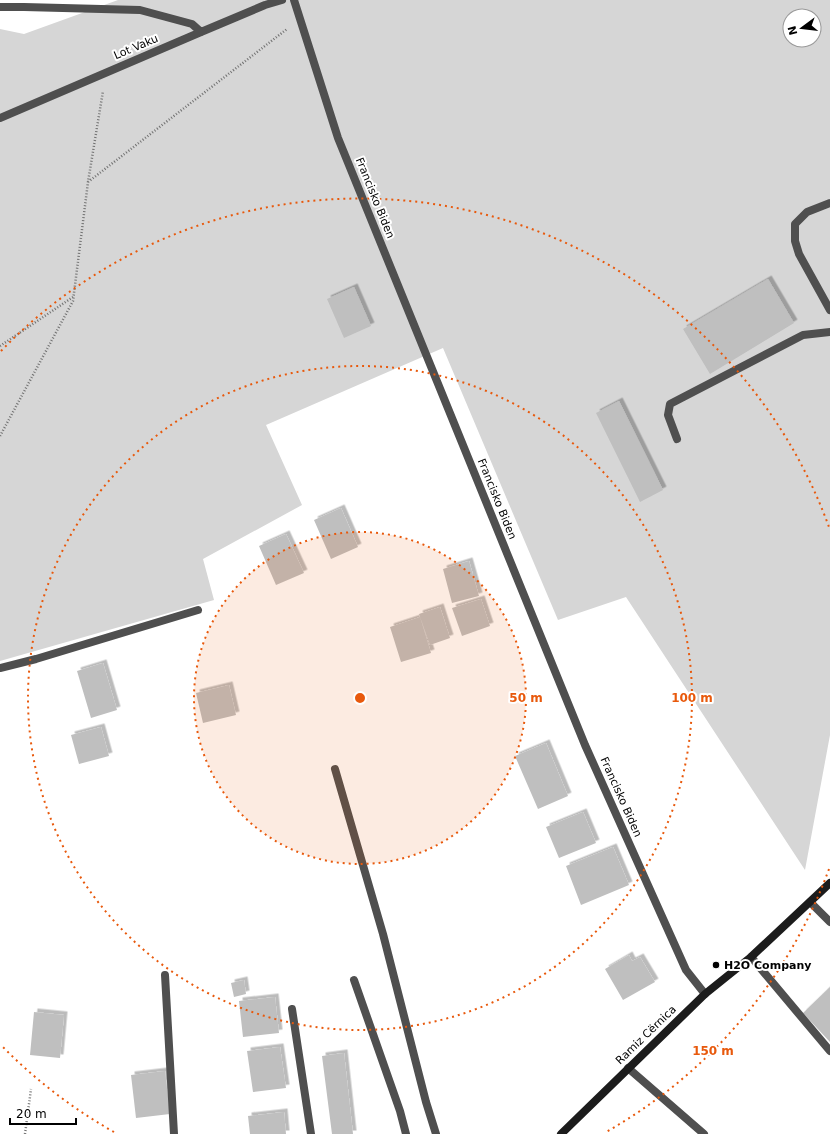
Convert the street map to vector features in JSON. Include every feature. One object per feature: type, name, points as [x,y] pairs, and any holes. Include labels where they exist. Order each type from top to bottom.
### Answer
[{"type":"street","name":"Lot Vaku","points":[[0,118],[265,5],[282,0]]},
{"type":"street","name":"Francisko Biden","points":[[294,0],[338,138],[585,745],[686,970],[705,994]]},
{"type":"street","points":[[0,8],[24,7],[140,10],[192,24],[201,32]]},
{"type":"street","points":[[830,203],[807,212],[795,224],[795,241],[799,254],[830,310]]},
{"type":"street","points":[[678,439],[668,415],[670,404],[803,335],[830,332]]},
{"type":"street","points":[[0,668],[36,659],[198,610]]},
{"type":"street","points":[[336,769],[383,934],[426,1102],[436,1134]]},
{"type":"street","name":"Ramiz Cërnica","points":[[561,1134],[705,994],[751,957],[830,883]]},
{"type":"street","points":[[810,902],[830,922]]},
{"type":"street","points":[[751,957],[830,1051]]},
{"type":"street","points":[[164,975],[174,1134]]},
{"type":"street","points":[[354,980],[400,1111],[406,1134]]},
{"type":"street","points":[[292,1009],[311,1134]]},
{"type":"street","points":[[628,1068],[704,1134]]},
{"type":"path","points":[[88,182],[300,19]]},
{"type":"path","points":[[0,436],[73,301],[88,182],[106,72]]},
{"type":"path","points":[[0,346],[74,296]]},
{"type":"path","points":[[25,1134],[31,1089]]},
{"type":"shaded area","points":[[118,0],[830,0],[830,735],[805,870],[626,597],[558,620],[443,348],[266,425],[302,505],[203,559],[214,600],[0,661],[0,29],[24,34]]},
{"type":"building","points":[[768,279],[794,323],[710,374],[683,329]]},
{"type":"building","points":[[354,287],[371,326],[344,338],[327,299]]},
{"type":"building","points":[[619,401],[663,490],[640,502],[596,413]]},
{"type":"building","points":[[341,508],[358,547],[331,559],[314,520]]},
{"type":"building","points":[[286,534],[304,573],[276,585],[259,546]]},
{"type":"building","points":[[469,561],[479,596],[452,603],[443,569]]},
{"type":"building","points":[[481,599],[490,626],[462,636],[452,608]]},
{"type":"building","points":[[440,607],[450,638],[430,645],[419,614]]},
{"type":"building","points":[[420,617],[431,653],[401,662],[390,627]]},
{"type":"building","points":[[103,663],[117,710],[91,718],[77,671]]},
{"type":"building","points":[[229,685],[236,715],[203,723],[196,693]]},
{"type":"building","points":[[101,727],[109,756],[79,764],[71,735]]},
{"type":"building","points":[[546,743],[568,796],[538,809],[515,756]]},
{"type":"building","points":[[583,812],[596,843],[559,858],[546,827]]},
{"type":"building","points":[[613,847],[629,885],[581,905],[566,866]]},
{"type":"building","points":[[629,955],[632,961],[640,957],[655,982],[623,1000],[605,969]]},
{"type":"building","points":[[244,980],[246,994],[234,997],[231,983]]},
{"type":"building","points":[[830,987],[830,1042],[803,1013]]},
{"type":"building","points":[[275,997],[279,1033],[243,1037],[239,1001]]},
{"type":"building","points":[[34,1012],[64,1015],[60,1058],[30,1055]]},
{"type":"building","points":[[280,1047],[286,1088],[253,1092],[247,1051]]},
{"type":"building","points":[[344,1053],[353,1134],[332,1134],[322,1056]]},
{"type":"building","points":[[165,1071],[170,1114],[136,1118],[131,1075]]},
{"type":"building","points":[[284,1112],[286,1134],[250,1134],[248,1116]]},
{"type":"place","name":"H2O Company","points":[[716,965]]}]
